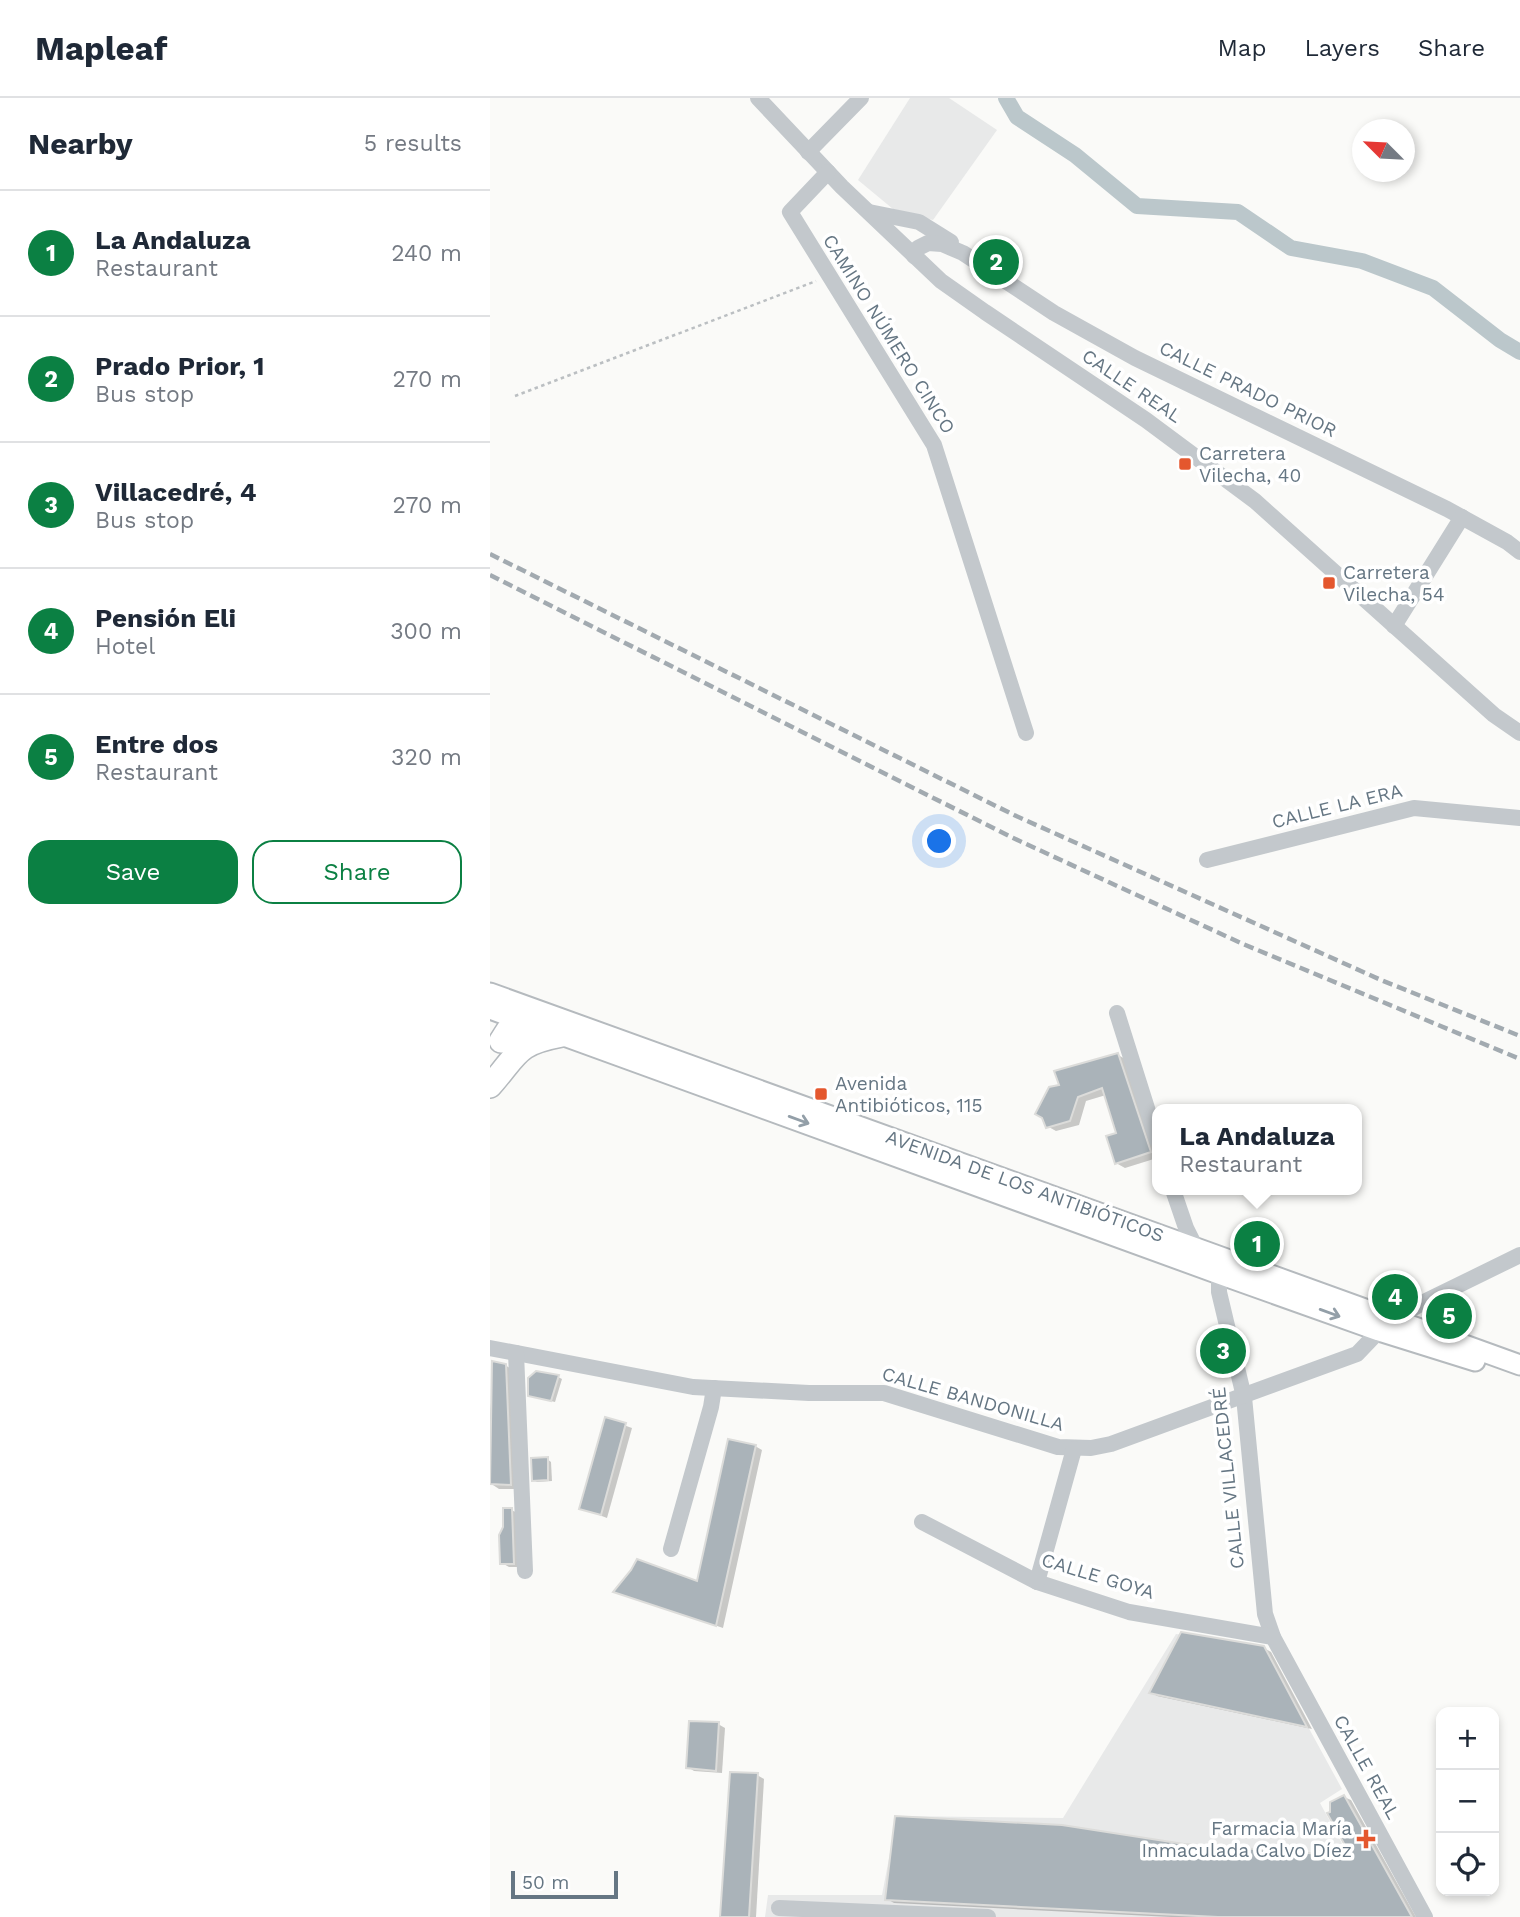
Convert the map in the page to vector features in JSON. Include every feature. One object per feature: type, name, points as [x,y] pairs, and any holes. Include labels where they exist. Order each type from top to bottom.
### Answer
[{"type":"highway","points":[[490,1018],[510,1044]]},
{"type":"highway","points":[[490,1086],[510,1044],[508,1030],[523,1021]]},
{"type":"highway","points":[[490,1070],[497,1057],[510,1044],[562,1035]]},
{"type":"main road","name":"AVENIDA DE LOS ANTIBIÓTICOS","points":[[490,993],[1520,1365]]},
{"type":"main road","points":[[490,1002],[506,1008],[523,1021],[549,1023],[702,1077],[739,1082]]},
{"type":"main road","name":"AVENIDA DE LOS ANTIBIÓTICOS","points":[[490,1009],[1379,1331],[1520,1375]]},
{"type":"main road","points":[[837,1134],[871,1138],[966,1172],[981,1169],[990,1183],[1011,1198]]},
{"type":"main road","points":[[1196,1248],[1219,1274],[1231,1269],[1297,1292],[1329,1295]]},
{"type":"main road","points":[[1365,1308],[1379,1331],[1395,1319]]},
{"type":"street","name":"CALLE REAL","points":[[758,98],[808,152],[941,281],[1146,420],[1255,501],[1494,715],[1520,733]]},
{"type":"street","points":[[808,152],[861,98]]},
{"type":"street","name":"CAMINO NÚMERO CINCO","points":[[828,172],[790,212],[934,445],[1026,733]]},
{"type":"street","name":"CALLE PRADO PRIOR","points":[[869,212],[919,222],[956,244],[963,253]]},
{"type":"street","points":[[897,241],[913,224],[919,222]]},
{"type":"street","name":"CALLE PRADO PRIOR","points":[[914,257],[918,248],[928,243],[942,244],[963,253],[1054,313],[1135,358],[1462,517],[1520,552]]},
{"type":"street","points":[[1394,626],[1462,517]]},
{"type":"street","name":"CALLE LA ERA","points":[[1207,860],[1414,808],[1520,818]]},
{"type":"street","points":[[1117,1013],[1152,1124]]},
{"type":"street","points":[[1175,1195],[1196,1248]]},
{"type":"street","points":[[1168,1239],[1186,1227]]},
{"type":"street","points":[[1395,1319],[1520,1255]]},
{"type":"street","name":"CALLE VILLACEDRÉ","points":[[1219,1274],[1219,1292],[1244,1397],[1261,1589],[1265,1614],[1273,1637]]},
{"type":"street","name":"CALLE BANDONILLA","points":[[490,1348],[674,1385],[808,1393],[884,1393],[1014,1435],[1074,1449],[1111,1444],[1357,1354],[1379,1331]]},
{"type":"street","points":[[516,1353],[525,1571]]},
{"type":"street","points":[[671,1549],[714,1388]]},
{"type":"street","points":[[1037,1582],[1074,1449]]},
{"type":"street","name":"CALLE GOYA","points":[[922,1522],[1037,1582],[1129,1612],[1273,1637]]},
{"type":"street","name":"CALLE REAL","points":[[1273,1637],[1425,1917]]},
{"type":"street","points":[[779,1908],[841,1914],[988,1917]]},
{"type":"path","points":[[515,396],[829,276]]},
{"type":"shaded area","points":[[910,98],[949,98],[997,130],[933,220],[893,209],[858,180]]},
{"type":"shaded area","points":[[1176,1634],[1264,1646],[1342,1789],[1320,1803],[1369,1893],[1310,1917],[765,1917],[768,1895],[882,1895],[897,1816],[1063,1818]]},
{"type":"building","points":[[1118,1053],[1151,1152],[1115,1164],[1106,1136],[1116,1133],[1102,1088],[1078,1097],[1070,1121],[1046,1128],[1042,1118],[1035,1114],[1049,1087],[1059,1085],[1054,1071]]},
{"type":"building","points":[[492,1361],[506,1364],[511,1485],[490,1484]]},
{"type":"building","points":[[536,1371],[559,1375],[551,1401],[528,1396],[528,1378]]},
{"type":"building","points":[[605,1417],[626,1423],[601,1515],[579,1509]]},
{"type":"building","points":[[728,1439],[756,1445],[716,1626],[613,1592],[637,1559],[697,1581]]},
{"type":"building","points":[[548,1457],[548,1480],[532,1481],[531,1458]]},
{"type":"building","points":[[503,1508],[512,1508],[514,1564],[500,1564],[499,1535],[503,1527]]},
{"type":"building","points":[[1181,1632],[1264,1646],[1307,1727],[1149,1693]]},
{"type":"building","points":[[689,1721],[719,1722],[716,1771],[686,1768]]},
{"type":"building","points":[[730,1772],[758,1773],[749,1917],[720,1917]]},
{"type":"building","points":[[1344,1795],[1412,1917],[1218,1917],[885,1900],[895,1816],[1062,1825],[1184,1844],[1351,1856],[1327,1813],[1330,1812],[1330,1802]]},
{"type":"waterway","points":[[1006,98],[1017,117],[1075,155],[1137,206],[1238,212],[1291,248],[1362,261],[1433,288],[1500,340],[1520,352]]},
{"type":"railway","points":[[490,554],[1014,815],[1381,980],[1520,1036]]},
{"type":"railway","points":[[490,575],[1011,837],[1243,944],[1520,1059]]},
{"type":"place","name":"Prado Prior, 1","points":[[996,262]]},
{"type":"place","name":"Carretera Vilecha, 40","points":[[1185,464]]},
{"type":"place","name":"Carretera Vilecha, 54","points":[[1329,583]]},
{"type":"place","name":"Avenida Antibióticos, 115","points":[[821,1094]]},
{"type":"place","name":"La Andaluza","points":[[1257,1244]]},
{"type":"place","name":"Pensión Eli","points":[[1395,1297]]},
{"type":"place","name":"Entre dos","points":[[1449,1316]]},
{"type":"place","name":"Villacedré, 4","points":[[1223,1351]]},
{"type":"place","name":"Farmacia María Inmaculada Calvo Díez","points":[[1366,1839]]}]
